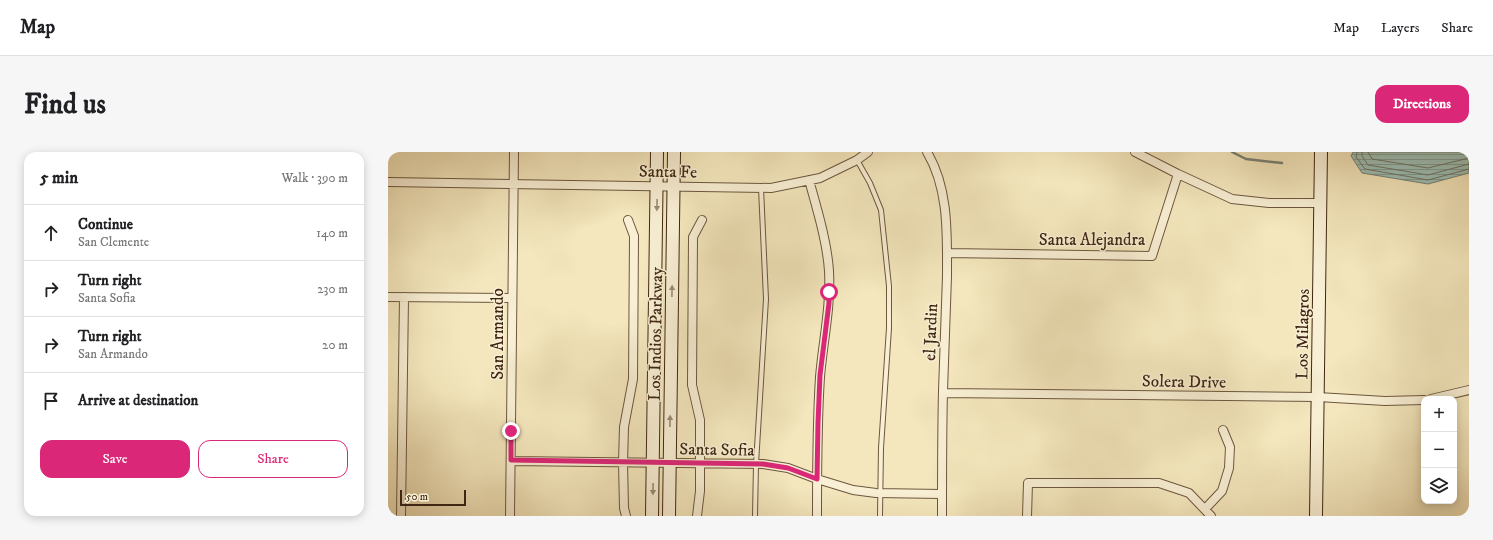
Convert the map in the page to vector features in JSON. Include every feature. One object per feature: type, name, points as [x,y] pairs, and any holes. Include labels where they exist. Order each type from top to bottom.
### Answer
[{"type":"street","name":"San Armando","points":[[510,516],[512,184],[514,152]]},
{"type":"street","name":"Los Indios Parkway","points":[[652,516],[657,152]]},
{"type":"street","name":"Los Indios Parkway","points":[[669,516],[674,152]]},
{"type":"street","name":"Santa Fe","points":[[388,182],[771,188],[820,178],[857,160],[868,152]]},
{"type":"street","name":"el Jardin","points":[[927,152],[932,161],[943,194],[947,226],[942,516]]},
{"type":"street","points":[[1135,152],[1232,200],[1269,203],[1320,203]]},
{"type":"street","name":"Los Milagros","points":[[1316,516],[1320,152]]},
{"type":"street","name":"Santa Alejandra","points":[[947,253],[1152,256],[1178,174]]},
{"type":"street","points":[[809,180],[823,233],[829,270],[829,303],[820,375],[817,516]]},
{"type":"street","points":[[626,516],[624,508],[624,427],[633,379],[634,236],[628,220]]},
{"type":"street","points":[[697,516],[700,491],[700,420],[692,385],[693,237],[702,220]]},
{"type":"street","points":[[388,297],[512,298]]},
{"type":"street","points":[[401,516],[404,297]]},
{"type":"street","points":[[1444,396],[1469,390]]},
{"type":"street","name":"Solera Drive","points":[[943,393],[1318,397],[1385,401],[1421,400]]},
{"type":"street","points":[[1205,509],[1222,491],[1229,468],[1230,447],[1223,430]]},
{"type":"street","name":"Santa Sofia","points":[[511,460],[653,464],[756,464],[788,468],[853,490],[880,493],[942,494]]},
{"type":"street","points":[[1027,516],[1028,483],[1159,483],[1189,493],[1211,516]]},
{"type":"lane","points":[[857,160],[870,183],[881,210],[889,286],[890,328],[881,448],[880,516]]},
{"type":"lane","points":[[755,516],[756,464],[766,299],[761,188]]},
{"type":"water","points":[[1353,152],[1469,152],[1469,173],[1428,184],[1362,173],[1351,156]]},
{"type":"waterway","points":[[1232,152],[1246,159],[1282,163]]},
{"type":"route","points":[[511,431],[511,460],[653,464],[763,464],[788,468],[817,479],[820,375],[829,292]]}]
